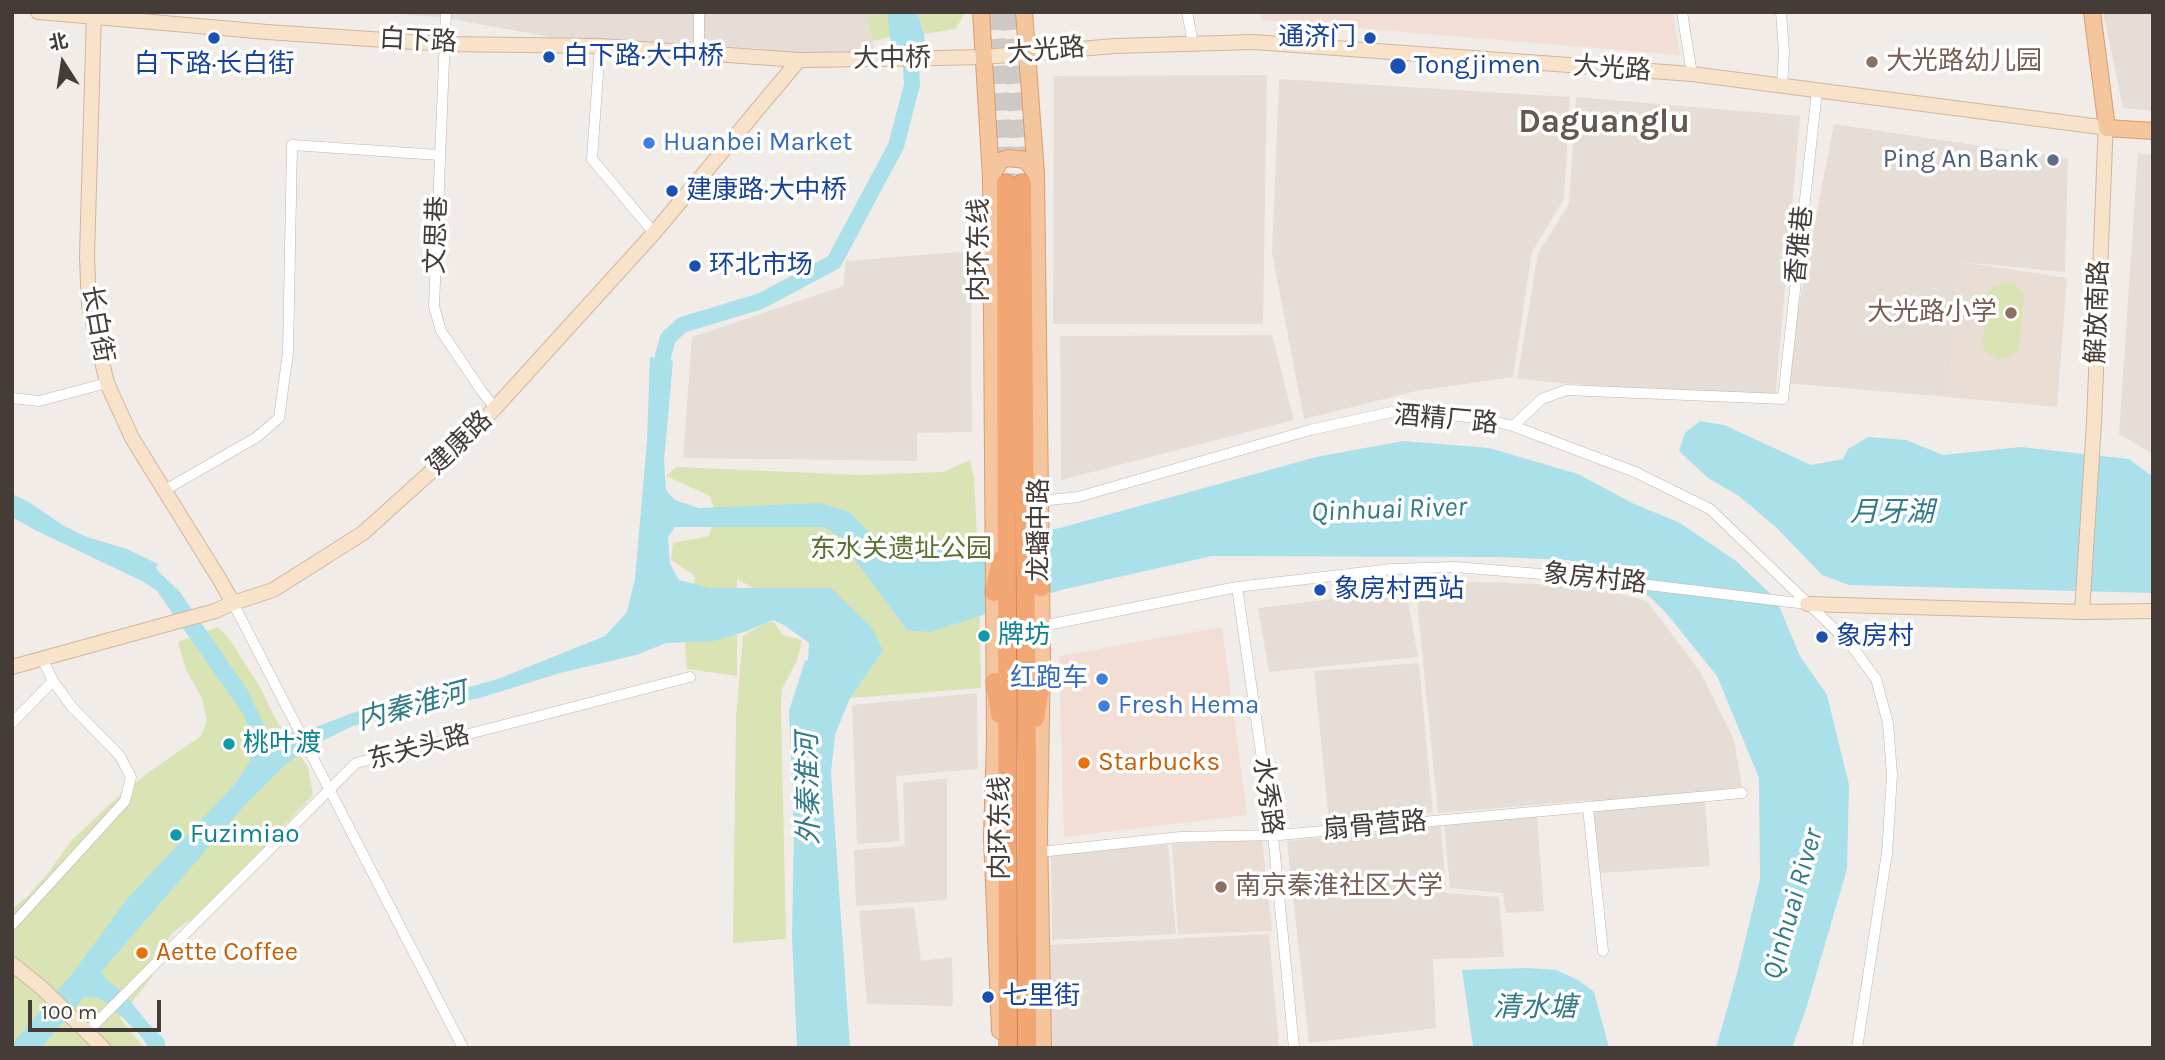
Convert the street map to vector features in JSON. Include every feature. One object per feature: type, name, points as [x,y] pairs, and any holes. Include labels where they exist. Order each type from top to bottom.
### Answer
[{"type":"highway","name":"内环东线","points":[[1014,179],[1017,525]]},
{"type":"highway","points":[[1017,525],[1041,587]]},
{"type":"highway","points":[[994,592],[1017,525]]},
{"type":"highway","points":[[1017,525],[1017,611]]},
{"type":"highway","name":"内环东线","points":[[1017,611],[1027,763],[1027,1048]]},
{"type":"highway","name":"内环东线","points":[[1008,1048],[1009,765],[1017,611]]},
{"type":"highway","points":[[995,682],[1009,765]]},
{"type":"highway","points":[[1027,763],[1041,682]]},
{"type":"main road","name":"龙蟠中路","points":[[981,12],[984,57],[1014,179],[1041,501],[1017,525]]},
{"type":"main road","name":"龙蟠中路","points":[[1014,179],[1027,53],[1024,12]]},
{"type":"main road","name":"龙蟠中路","points":[[1000,1048],[992,837],[995,682],[1017,611],[1041,587]]},
{"type":"main road","name":"龙蟠中路","points":[[994,592],[1017,611],[1042,626],[1039,832],[1043,1048]]},
{"type":"street","name":"白下路","points":[[38,12],[444,44],[600,46],[799,60]]},
{"type":"street","name":"文思巷","points":[[446,12],[434,306],[441,331],[495,408]]},
{"type":"street","points":[[699,12],[699,54]]},
{"type":"street","points":[[1187,12],[1193,43]]},
{"type":"street","points":[[1682,12],[1692,75]]},
{"type":"street","points":[[1781,12],[1784,52],[1782,86]]},
{"type":"street","name":"解放南路","points":[[2082,612],[2107,128],[2092,12]]},
{"type":"street","name":"长白街","points":[[93,15],[87,257],[89,306],[107,383],[132,438],[233,603]]},
{"type":"street","name":"大光路","points":[[984,57],[1115,46],[1254,42],[1692,75],[2107,128],[2153,131]]},
{"type":"street","points":[[600,46],[592,159],[654,233]]},
{"type":"street","name":"大中桥","points":[[799,60],[984,57]]},
{"type":"street","name":"建康路","points":[[12,667],[162,627],[273,590],[363,533],[444,460],[495,408],[654,233],[799,60]]},
{"type":"street","name":"香雅巷","points":[[1513,426],[1542,399],[1566,390],[1783,399],[1817,91]]},
{"type":"street","points":[[165,490],[257,437],[279,418],[288,353],[292,145],[440,155]]},
{"type":"street","points":[[12,398],[39,401],[107,383]]},
{"type":"street","name":"酒精厂路","points":[[1041,501],[1078,497],[1310,430],[1396,411],[1480,418],[1513,426],[1634,472],[1710,509],[1851,645],[1876,679],[1888,723],[1892,775],[1887,853],[1857,1048]]},
{"type":"street","name":"象房村路","points":[[1042,626],[1237,587],[1392,569],[1455,567],[1590,578],[1807,604],[2082,612],[2153,611]]},
{"type":"street","name":"水秀路","points":[[1237,587],[1273,835],[1294,1048]]},
{"type":"street","points":[[233,603],[463,1048]]},
{"type":"street","points":[[12,925],[125,801],[131,777],[120,756],[72,707],[53,681],[42,658]]},
{"type":"street","name":"东关头路","points":[[92,1027],[356,764],[690,677]]},
{"type":"street","points":[[12,723],[53,681]]},
{"type":"street","name":"扇骨营路","points":[[1040,852],[1180,837],[1273,835],[1742,793]]},
{"type":"street","points":[[1588,808],[1603,951]]},
{"type":"street","points":[[12,964],[92,1027],[103,1048]]},
{"type":"shaded area","points":[[379,12],[867,12],[876,59],[799,60],[756,48],[699,54],[600,46],[446,18]]},
{"type":"shaded area","points":[[1261,12],[1673,12],[1680,55],[1261,20]]},
{"type":"shaded area","points":[[2103,12],[2153,12],[2153,111],[2123,108]]},
{"type":"shaded area","points":[[1267,75],[1263,324],[1053,324],[1054,76]]},
{"type":"shaded area","points":[[1279,79],[1570,97],[1564,199],[1532,252],[1513,377],[1416,391],[1304,419],[1272,253]]},
{"type":"shaded area","points":[[1576,97],[1800,116],[1775,402],[1517,379],[1538,253],[1569,204]]},
{"type":"shaded area","points":[[1834,124],[2068,159],[2065,272],[1962,262],[1948,397],[1784,383]]},
{"type":"shaded area","points":[[2138,153],[2153,155],[2153,454],[2119,434]]},
{"type":"shaded area","points":[[971,251],[972,432],[917,433],[917,461],[683,458],[692,337],[843,286],[846,261]]},
{"type":"shaded area","name":"大光路小学","points":[[1962,262],[2067,278],[2057,407],[1948,397]]},
{"type":"shaded area","points":[[1272,335],[1294,420],[1061,480],[1060,336]]},
{"type":"shaded area","points":[[1415,582],[1590,586],[1647,601],[1701,673],[1734,740],[1742,787],[1704,791],[1710,866],[1600,873],[1592,800],[1438,813]]},
{"type":"shaded area","points":[[1406,590],[1418,657],[1269,672],[1258,608]]},
{"type":"shaded area","points":[[1222,627],[1247,815],[1064,837],[1059,656]]},
{"type":"shaded area","points":[[1419,663],[1433,813],[1329,822],[1314,671]]},
{"type":"shaded area","points":[[977,693],[978,769],[896,776],[900,841],[857,844],[852,705]]},
{"type":"shaded area","points":[[947,778],[947,900],[856,906],[854,850],[905,846],[903,783]]},
{"type":"shaded area","points":[[1537,816],[1544,911],[1506,913],[1503,893],[1450,888],[1444,825]]},
{"type":"shaded area","points":[[1441,826],[1446,893],[1499,897],[1504,957],[1433,959],[1436,1028],[1309,1043],[1287,841]]},
{"type":"shaded area","name":"南京秦淮社区大学","points":[[1262,838],[1272,931],[1178,934],[1172,844]]},
{"type":"shaded area","points":[[1168,845],[1176,934],[1052,940],[1051,853]]},
{"type":"shaded area","points":[[914,907],[921,961],[952,957],[953,1006],[867,1004],[859,911]]},
{"type":"shaded area","points":[[1269,934],[1279,1045],[1266,1048],[1051,1048],[1050,945]]},
{"type":"green space","points":[[867,12],[887,12],[891,37],[872,41]]},
{"type":"green space","points":[[917,12],[965,12],[956,29],[924,34]]},
{"type":"green space","points":[[2008,282],[2015,284],[2024,294],[2018,351],[2000,359],[1986,352],[1982,345],[1988,295],[1992,287]]},
{"type":"green space","name":"东水关遗址公园","points":[[970,460],[974,478],[979,579],[981,688],[850,698],[883,651],[831,588],[754,588],[737,579],[737,676],[687,669],[685,647],[695,576],[671,560],[673,543],[709,536],[716,513],[710,496],[666,476],[676,467],[860,475],[943,472]]},
{"type":"green space","points":[[773,621],[783,635],[802,640],[797,660],[782,689],[781,707],[786,939],[733,943],[736,718],[743,636]]},
{"type":"green space","name":"Fuzimiao","points":[[218,627],[230,640],[261,689],[276,720],[308,767],[313,795],[208,906],[171,934],[151,978],[120,1018],[144,1048],[12,1048],[12,909],[26,898],[48,873],[71,841],[112,802],[201,736],[207,721],[202,698],[186,670],[178,642]]},
{"type":"water","points":[[887,12],[917,12],[924,34],[926,58],[893,59]]},
{"type":"water","points":[[650,357],[673,361],[664,461],[666,490],[675,500],[699,508],[820,503],[849,512],[870,533],[904,548],[956,546],[1060,528],[1316,457],[1403,441],[1489,448],[1578,474],[1632,503],[1680,523],[1736,561],[1776,599],[1800,656],[1827,695],[1849,785],[1847,869],[1792,1048],[1716,1048],[1760,879],[1759,778],[1717,676],[1650,597],[1608,576],[1569,560],[1496,557],[1212,556],[1061,590],[930,632],[907,630],[842,538],[824,527],[675,527],[668,537],[670,564],[679,580],[710,588],[831,588],[872,628],[883,651],[850,698],[835,735],[831,773],[850,1048],[797,1048],[792,936],[794,832],[789,711],[805,661],[808,660],[809,643],[773,620],[714,641],[666,643],[636,655],[560,673],[483,697],[353,726],[318,743],[287,763],[244,806],[101,972],[164,1039],[166,1048],[149,1048],[141,1036],[100,998],[84,997],[41,1048],[12,1048],[12,1044],[72,974],[128,898],[235,784],[250,762],[251,742],[245,717],[157,591],[144,582],[12,517],[12,494],[64,526],[87,537],[127,549],[158,564],[158,571],[180,592],[248,691],[272,737],[313,728],[355,712],[418,695],[462,689],[498,679],[605,636],[627,612],[635,579],[647,441]]},
{"type":"water","name":"月牙湖","points":[[1700,421],[1724,425],[1811,465],[1843,459],[1848,449],[1868,437],[1906,440],[1943,455],[2021,447],[2129,459],[2153,477],[2153,593],[1849,585],[1822,575],[1777,528],[1739,496],[1708,478],[1679,451],[1685,433]]},
{"type":"water","name":"清水塘","points":[[1462,970],[1556,970],[1578,980],[1594,992],[1609,1048],[1462,1048],[1473,1046]]},
{"type":"waterway","points":[[663,378],[663,356],[668,338],[682,325],[761,301],[834,262],[896,146],[912,85],[909,26],[905,12]]},
{"type":"tunnel","points":[[995,12],[1006,183]]},
{"type":"tunnel","points":[[1009,12],[1022,183]]},
{"type":"place","name":"白下路·长白街","points":[[214,38]]},
{"type":"place","name":"通济门","points":[[1370,38]]},
{"type":"place","name":"白下路·大中桥","points":[[549,57]]},
{"type":"place","name":"大光路幼儿园","points":[[1872,62]]},
{"type":"place","name":"Tongjimen","points":[[1398,66]]},
{"type":"place","name":"Huanbei Market","points":[[649,143]]},
{"type":"place","name":"Ping An Bank","points":[[2053,160]]},
{"type":"place","name":"建康路·大中桥","points":[[672,191]]},
{"type":"place","name":"环北市场","points":[[695,266]]},
{"type":"place","name":"大光路小学","points":[[2011,313]]},
{"type":"place","name":"象房村西站","points":[[1320,590]]},
{"type":"place","name":"牌坊","points":[[984,636]]},
{"type":"place","name":"象房村","points":[[1822,637]]},
{"type":"place","name":"红跑车","points":[[1102,679]]},
{"type":"place","name":"Fresh Hema","points":[[1104,706]]},
{"type":"place","name":"桃叶渡","points":[[229,744]]},
{"type":"place","name":"Starbucks","points":[[1084,763]]},
{"type":"place","name":"Fuzimiao","points":[[176,835]]},
{"type":"place","name":"南京秦淮社区大学","points":[[1221,887]]},
{"type":"place","name":"Aette Coffee","points":[[142,953]]},
{"type":"place","name":"七里街","points":[[988,997]]},
{"type":"district","name":"Daguanglu","points":[[1604,123]]},
{"type":"water label","name":"Qinhuai River","points":[[1389,510]]},
{"type":"water label","name":"内秦淮河","points":[[412,707]]},
{"type":"water label","name":"外秦淮河","points":[[809,789]]},
{"type":"water label","name":"Qinhuai River","points":[[1793,904]]}]
